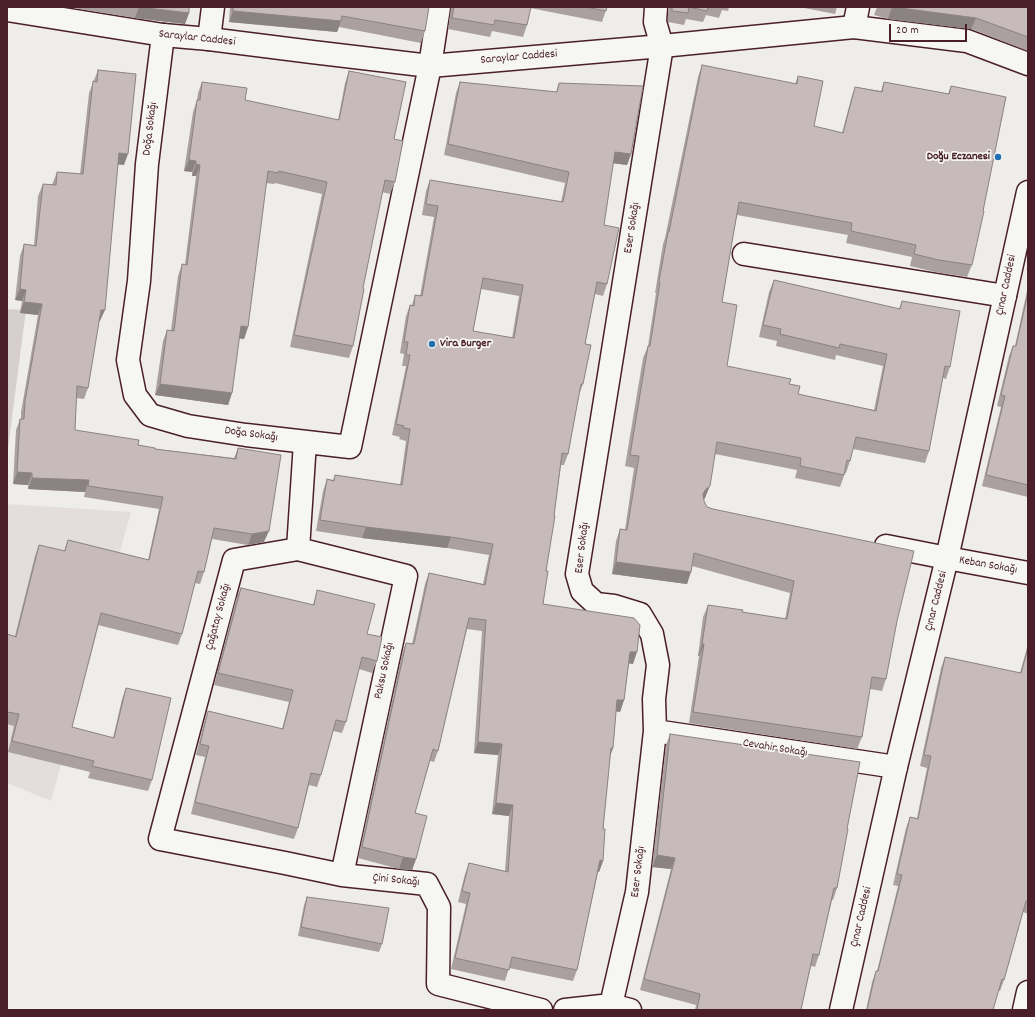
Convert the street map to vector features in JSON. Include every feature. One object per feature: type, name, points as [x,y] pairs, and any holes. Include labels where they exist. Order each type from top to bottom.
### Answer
[{"type":"street","points":[[209,39],[213,7]]},
{"type":"street","points":[[430,66],[439,7]]},
{"type":"street","points":[[656,7],[654,22],[662,46]]},
{"type":"street","name":"Saraylar Caddesi","points":[[13,10],[163,36],[209,39],[430,66],[662,46],[856,17],[967,40],[1028,64]]},
{"type":"street","name":"Doğa Sokağı","points":[[163,36],[147,164],[139,281],[128,360],[135,395],[150,415],[188,426],[350,448],[430,66]]},
{"type":"street","name":"Eser Sokağı","points":[[620,1007],[637,892],[655,731],[654,699],[658,665],[652,634],[640,614],[614,606],[596,604],[582,591],[577,574],[662,46]]},
{"type":"street","name":"Çınar Caddesi","points":[[842,1010],[896,767],[947,558],[1028,192]]},
{"type":"street","points":[[744,254],[1005,296]]},
{"type":"street","points":[[298,549],[305,442]]},
{"type":"street","name":"Keban Sokağı","points":[[864,541],[1028,573]]},
{"type":"street","name":"Çağatay Sokağı","points":[[160,839],[234,560],[298,549]]},
{"type":"street","name":"Paksu Sokağı","points":[[298,549],[406,576],[342,875]]},
{"type":"street","name":"Cevahir Sokağı","points":[[655,731],[896,767]]},
{"type":"street","name":"Çini Sokağı","points":[[160,839],[342,875],[427,884],[439,907],[438,984],[541,1010]]},
{"type":"street","points":[[1024,1010],[1028,992]]},
{"type":"street","points":[[565,1010],[620,1007]]},
{"type":"shaded area","points":[[7,309],[26,310],[7,456]]},
{"type":"shaded area","points":[[7,504],[131,512],[51,801],[7,783]]},
{"type":"building","points":[[139,7],[189,7],[189,13]]},
{"type":"building","points":[[233,7],[429,7],[425,31],[342,16],[341,21],[233,11]]},
{"type":"building","points":[[454,7],[531,7],[527,25],[495,20],[494,25],[452,18]]},
{"type":"building","points":[[586,7],[607,7],[606,11]]},
{"type":"building","points":[[672,7],[689,7],[688,13],[672,11]]},
{"type":"building","points":[[689,7],[708,7],[707,11]]},
{"type":"building","points":[[893,7],[1028,7],[1028,37],[976,18]]},
{"type":"building","points":[[702,65],[797,84],[798,76],[823,81],[814,126],[843,133],[855,87],[882,92],[884,82],[949,94],[951,86],[1006,97],[972,265],[939,260],[914,254],[916,245],[851,231],[852,223],[739,202],[722,302],[737,305],[727,366],[791,379],[789,384],[800,386],[798,394],[876,411],[887,354],[840,344],[839,348],[780,334],[781,329],[763,325],[774,280],[900,309],[902,301],[960,311],[950,367],[945,366],[929,451],[856,437],[850,461],[847,460],[844,475],[800,466],[801,458],[717,442],[710,486],[703,494],[707,507],[713,509],[914,551],[897,621],[886,679],[872,677],[862,737],[693,712],[704,644],[702,644],[708,605],[787,619],[794,581],[694,553],[691,572],[616,562],[620,529],[627,530],[639,456],[630,455],[648,346],[650,346],[659,281]]},
{"type":"building","points":[[98,70],[136,74],[128,154],[119,153],[105,310],[101,310],[88,388],[77,386],[75,430],[139,440],[138,445],[155,449],[236,459],[238,448],[281,455],[269,531],[252,534],[214,528],[204,572],[198,571],[182,634],[101,613],[72,727],[114,738],[126,688],[171,698],[152,780],[92,766],[94,761],[12,741],[19,714],[7,712],[7,634],[16,637],[39,545],[65,551],[68,540],[149,560],[163,497],[88,486],[89,480],[32,478],[32,473],[17,472],[20,419],[24,419],[25,401],[42,304],[24,302],[26,290],[20,289],[24,244],[36,246],[43,184],[56,185],[57,172],[83,174],[93,81],[97,82]]},
{"type":"building","points":[[349,71],[406,82],[394,139],[403,141],[395,182],[385,180],[353,346],[294,335],[327,182],[279,171],[278,173],[268,171],[248,327],[241,326],[232,393],[160,384],[167,330],[174,331],[182,264],[187,265],[200,165],[196,164],[196,161],[189,160],[197,100],[200,100],[202,82],[247,88],[245,100],[339,120]]},
{"type":"building","points":[[460,82],[557,92],[559,83],[643,86],[631,154],[615,152],[604,225],[619,228],[607,284],[597,282],[585,344],[591,345],[583,384],[581,384],[568,454],[562,453],[543,604],[634,618],[640,625],[637,652],[630,652],[624,700],[617,700],[613,748],[611,748],[603,829],[605,829],[603,861],[600,860],[577,970],[512,957],[509,970],[455,958],[470,893],[462,891],[469,863],[508,872],[513,805],[496,803],[502,744],[478,742],[486,620],[469,618],[438,751],[433,749],[415,813],[427,816],[416,859],[362,847],[406,643],[414,644],[429,573],[485,585],[493,544],[320,520],[327,479],[334,481],[335,475],[402,485],[410,429],[403,428],[404,426],[396,424],[410,355],[406,355],[408,342],[404,342],[410,305],[414,306],[415,295],[422,296],[438,206],[426,204],[430,180],[563,202],[569,172],[448,144]],"holes":[[[483,278],[523,285],[514,338],[473,331]]]},
{"type":"building","points":[[1028,293],[1028,485],[986,475],[1005,396],[1001,395],[1013,346],[1016,346]]},
{"type":"building","points":[[241,588],[314,605],[317,590],[375,604],[367,634],[382,637],[377,661],[362,657],[346,722],[336,720],[321,775],[311,773],[298,828],[195,802],[209,746],[200,744],[208,711],[283,729],[293,690],[218,673]]},
{"type":"building","points":[[1028,648],[1028,901],[1026,901],[1004,980],[1002,979],[993,1010],[867,1010],[902,875],[897,874],[910,817],[918,819],[931,756],[924,755],[945,657],[1021,673]]},
{"type":"building","points":[[670,734],[860,762],[837,888],[834,888],[819,955],[813,954],[801,1010],[697,1010],[700,994],[644,979],[675,858],[657,855]]},
{"type":"building","points":[[307,897],[389,908],[382,944],[301,927]]},
{"type":"place","name":"Doğu Eczanesi","points":[[998,157]]},
{"type":"place","name":"Vira Burger","points":[[432,344]]}]
